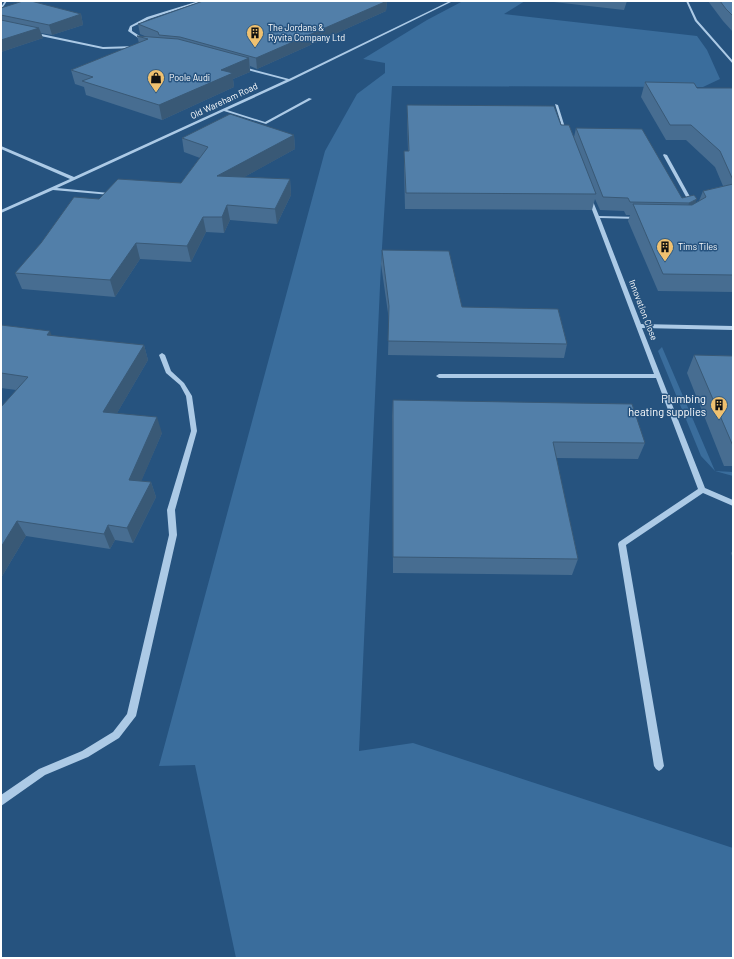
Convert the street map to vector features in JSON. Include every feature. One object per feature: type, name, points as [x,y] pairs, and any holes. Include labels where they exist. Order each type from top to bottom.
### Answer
[{"type":"street","points":[[1,8],[6,1]]},
{"type":"street","points":[[148,42],[130,31],[131,27],[148,18],[202,1]]},
{"type":"street","name":"Old Wareham Road","points":[[1,212],[289,80],[452,1]]},
{"type":"street","points":[[687,1],[696,20],[733,63]]},
{"type":"street","points":[[24,31],[103,48],[140,48]]},
{"type":"street","points":[[238,66],[289,80]]},
{"type":"street","points":[[223,110],[265,123],[310,99]]},
{"type":"street","points":[[556,105],[568,140]]},
{"type":"street","points":[[1,147],[75,179]]},
{"type":"street","points":[[665,155],[693,207]]},
{"type":"street","points":[[53,189],[109,194]]},
{"type":"street","name":"Innovation Close","points":[[589,196],[702,490]]},
{"type":"street","points":[[597,217],[645,219]]},
{"type":"street","points":[[639,326],[733,328]]},
{"type":"street","points":[[1,801],[42,772],[85,754],[116,735],[131,716],[173,535],[172,510],[194,431],[189,396],[182,384],[168,372],[162,355]]},
{"type":"street","points":[[439,376],[658,376]]},
{"type":"street","points":[[659,766],[622,544],[702,490],[733,503]]},
{"type":"shaded area","points":[[463,1],[525,1],[504,14],[697,36],[707,50],[720,79],[703,87],[392,86],[381,264],[359,751],[413,743],[733,848],[733,958],[236,958],[195,765],[159,766],[325,151],[357,94],[385,73],[385,63],[363,59],[427,20]]},
{"type":"shaded area","points":[[662,347],[715,471],[701,456],[658,351]]},
{"type":"shaded area","points":[[715,471],[733,472],[733,476]]},
{"type":"building","points":[[23,1],[31,1],[81,14],[49,25],[1,15],[1,8]]},
{"type":"building","name":"The Jordans & Ryvita Company Ltd","points":[[203,1],[387,1],[256,58],[180,37],[159,35],[158,32],[138,24]]},
{"type":"building","points":[[720,1],[733,1],[733,16],[726,9]]},
{"type":"building","points":[[1,20],[39,28],[1,40]]},
{"type":"building","points":[[137,36],[178,39],[249,58],[221,70],[233,73],[159,105],[82,81],[93,77],[71,70],[148,39]]},
{"type":"building","points":[[645,82],[694,83],[697,88],[733,88],[733,180],[720,151],[691,125],[670,125]]},
{"type":"building","points":[[407,105],[554,106],[561,125],[569,125],[596,194],[406,193],[404,151],[409,151]]},
{"type":"building","points":[[230,114],[294,135],[217,176],[290,179],[275,209],[227,205],[222,217],[203,217],[187,246],[136,243],[110,280],[15,273],[41,243],[74,197],[99,199],[118,179],[181,183],[208,147],[182,138]]},
{"type":"building","points":[[576,128],[642,129],[682,198],[694,195],[697,199],[689,203],[630,202],[628,198],[603,197]]},
{"type":"building","points":[[733,184],[733,275],[663,274],[633,204],[692,205],[706,197],[703,191]]},
{"type":"building","points":[[382,250],[449,251],[462,307],[558,309],[567,344],[388,341],[389,306]]},
{"type":"building","points":[[1,325],[50,331],[47,335],[144,345],[103,412],[157,417],[129,480],[151,482],[127,528],[108,525],[104,534],[17,521],[1,547],[1,407],[28,377],[1,373]]},
{"type":"building","points":[[694,355],[733,356],[733,446]]},
{"type":"building","points":[[393,400],[632,404],[645,443],[553,442],[578,559],[393,557]]},
{"type":"place","name":"The Jordans & Ryvita Company Ltd","points":[[255,48]]},
{"type":"place","name":"Poole Audi","points":[[156,93]]},
{"type":"place","name":"Tims Tiles","points":[[665,262]]},
{"type":"place","name":"Plumbing heating supplies","points":[[719,420]]}]
